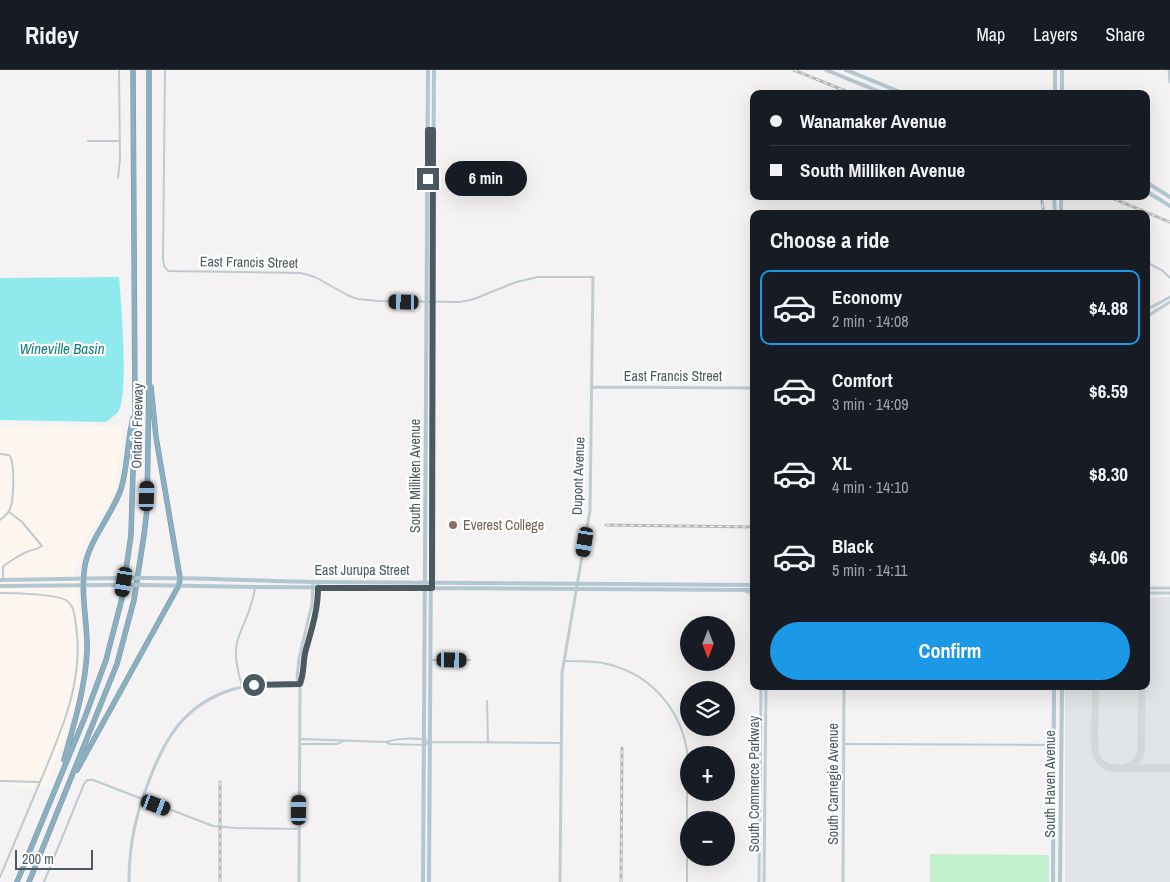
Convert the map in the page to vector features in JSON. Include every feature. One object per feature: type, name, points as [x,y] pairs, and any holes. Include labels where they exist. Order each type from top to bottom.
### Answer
[{"type":"highway","name":"Ontario Freeway","points":[[17,882],[85,717],[106,660],[122,598],[132,526],[134,409],[133,70]]},
{"type":"highway","name":"Ontario Freeway","points":[[29,882],[117,664],[134,600],[147,509],[150,70]]},
{"type":"highway","points":[[70,782],[179,585],[180,578],[156,437],[152,392],[149,380]]},
{"type":"highway","points":[[60,778],[82,697],[85,674],[87,641],[83,585],[88,553],[106,521],[120,490],[126,469],[134,409]]},
{"type":"main road","name":"South Milliken Avenue","points":[[423,882],[428,70]]},
{"type":"main road","name":"South Milliken Avenue","points":[[429,882],[434,70]]},
{"type":"main road","points":[[826,70],[875,90]]},
{"type":"main road","points":[[846,70],[896,90]]},
{"type":"main road","points":[[1055,70],[1055,90]]},
{"type":"main road","points":[[1062,70],[1062,90]]},
{"type":"main road","points":[[428,130],[433,130]]},
{"type":"main road","points":[[1150,184],[1170,197]]},
{"type":"main road","points":[[1150,194],[1170,206]]},
{"type":"main road","name":"East Jurupa Street","points":[[1,580],[180,578],[315,582],[432,581],[750,585]]},
{"type":"main road","name":"East Jurupa Street","points":[[0,586],[179,585],[313,588],[750,590]]},
{"type":"main road","name":"South Haven Avenue","points":[[1053,882],[1054,690]]},
{"type":"main road","name":"South Haven Avenue","points":[[1060,882],[1062,690]]},
{"type":"street","points":[[118,178],[120,141],[119,70]]},
{"type":"street","name":"East Francis Street","points":[[165,70],[163,260],[166,268],[173,272],[301,273],[358,299],[427,302],[474,300],[516,282],[538,277],[594,277]]},
{"type":"street","points":[[1169,70],[1170,82]]},
{"type":"street","points":[[88,141],[120,141]]},
{"type":"street","points":[[1150,264],[1163,270],[1170,278]]},
{"type":"street","name":"Dupont Avenue","points":[[560,882],[561,743],[564,661],[590,511],[594,277]]},
{"type":"street","points":[[1150,308],[1170,296]]},
{"type":"street","points":[[1150,314],[1170,302]]},
{"type":"street","name":"East Francis Street","points":[[592,387],[750,388]]},
{"type":"street","points":[[0,454],[12,456],[13,462],[12,498],[9,512],[0,520]]},
{"type":"street","points":[[1,580],[5,564],[30,550],[36,550],[42,546],[22,522],[9,512]]},
{"type":"street","points":[[300,684],[297,678],[299,658],[310,618],[315,582]]},
{"type":"street","points":[[298,882],[300,684],[305,654],[316,614],[318,588],[315,582]]},
{"type":"street","points":[[242,687],[236,659],[236,645],[253,604],[255,587]]},
{"type":"street","points":[[1150,588],[1170,588]]},
{"type":"street","points":[[742,590],[750,593]]},
{"type":"street","points":[[0,593],[63,598],[68,601],[73,609],[77,635],[77,655],[72,696],[62,730],[0,877]]},
{"type":"street","points":[[1150,593],[1170,594]]},
{"type":"street","points":[[430,660],[470,660]]},
{"type":"street","points":[[564,661],[601,662],[622,668],[642,678],[659,692],[672,709],[682,730],[687,750],[687,882]]},
{"type":"street","points":[[128,882],[131,840],[142,799],[161,751],[168,738],[181,722],[193,710],[209,699],[242,687],[264,684],[300,684]]},
{"type":"street","name":"South Commerce Parkway","points":[[759,882],[761,690]]},
{"type":"street","name":"South Commerce Parkway","points":[[764,882],[766,690]]},
{"type":"street","name":"South Carnegie Avenue","points":[[843,882],[844,690]]},
{"type":"street","points":[[488,701],[488,743]]},
{"type":"street","points":[[300,739],[337,739],[343,742]]},
{"type":"street","points":[[300,744],[386,742],[392,740],[424,742]]},
{"type":"street","points":[[386,742],[390,744],[424,742],[561,743]]},
{"type":"street","points":[[844,744],[1054,745]]},
{"type":"street","points":[[44,882],[87,780],[93,780],[213,826],[299,829]]},
{"type":"street","points":[[0,782],[40,782]]},
{"type":"shaded area","points":[[0,426],[123,427],[115,492],[83,544],[74,573],[83,639],[81,683],[79,696],[47,786],[0,785]]},
{"type":"shaded area","points":[[1170,597],[1170,882],[1065,882],[1065,690],[1150,690],[1150,598]]},
{"type":"green space","points":[[930,854],[1049,855],[1049,882],[930,882]]},
{"type":"water","name":"Wineville Basin","points":[[119,277],[124,368],[121,403],[118,412],[106,422],[0,420],[0,278]]},
{"type":"taxiway","points":[[1096,690],[1095,744],[1097,757],[1100,762],[1112,768],[1170,768]]},
{"type":"taxiway","points":[[1127,767],[1136,762],[1141,753],[1142,690]]},
{"type":"railway","points":[[794,70],[843,90]]},
{"type":"railway","points":[[1042,200],[1043,210]]},
{"type":"railway","points":[[1117,200],[1141,210]]},
{"type":"railway","points":[[1150,214],[1170,222]]},
{"type":"railway","points":[[606,525],[750,527]]},
{"type":"railway","points":[[621,882],[622,748]]},
{"type":"railway","points":[[220,782],[220,882]]},
{"type":"place","name":"Everest College","points":[[453,525]]},
{"type":"route","points":[[254,685],[300,684],[305,654],[316,614],[318,588],[432,588],[433,130],[428,130],[428,179]]}]
